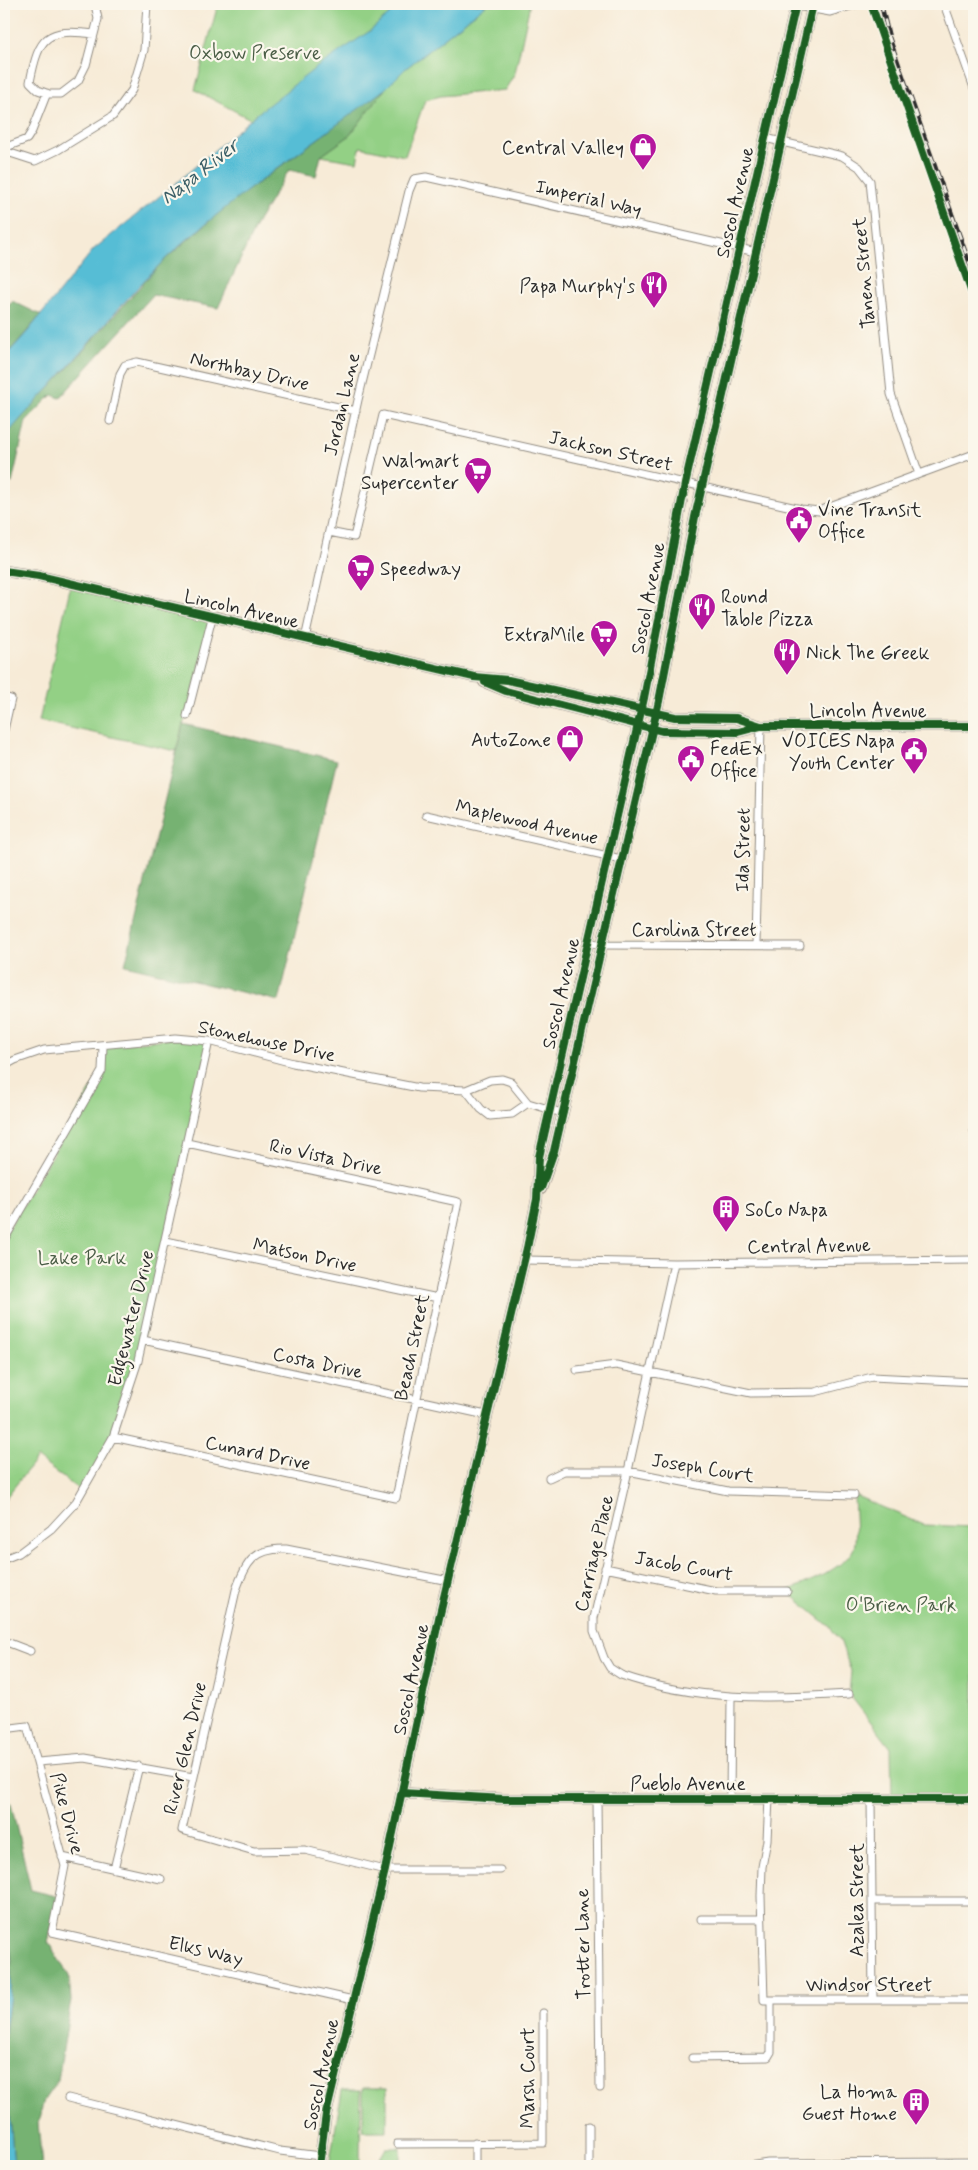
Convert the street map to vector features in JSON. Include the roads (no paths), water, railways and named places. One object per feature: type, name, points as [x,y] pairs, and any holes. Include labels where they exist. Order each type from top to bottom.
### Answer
[{"type":"main road","name":"Soscol Avenue","points":[[537,1199],[539,1157],[641,710],[685,484],[796,5]]},
{"type":"main road","name":"Soscol Avenue","points":[[320,2161],[326,2114],[385,1870],[486,1415],[525,1260],[537,1199],[551,1159],[656,713],[701,488],[812,6]]},
{"type":"main road","name":"Lincoln Avenue","points":[[4,571],[38,576],[474,678],[506,691],[662,731],[738,732],[761,726],[974,726]]},
{"type":"main road","name":"Lincoln Avenue","points":[[474,678],[508,680],[656,713],[687,718],[736,718],[761,726]]},
{"type":"main road","name":"Pueblo Avenue","points":[[402,1793],[504,1799],[974,1799]]},
{"type":"street","points":[[94,34],[68,31],[50,35],[41,45],[34,61],[30,82],[38,90],[61,94],[78,81],[86,65],[94,34],[98,18],[95,4]]},
{"type":"street","points":[[4,149],[35,161],[58,150],[113,116],[132,90],[144,50],[147,4]]},
{"type":"street","points":[[785,4],[812,6],[835,12],[858,4]]},
{"type":"street","points":[[944,4],[974,88]]},
{"type":"street","points":[[4,149],[27,139],[47,93]]},
{"type":"street","name":"Tanen Street","points":[[765,138],[850,160],[859,166],[870,181],[891,394],[919,474]]},
{"type":"street","name":"Imperial Way","points":[[414,179],[426,177],[756,252]]},
{"type":"street","name":"Jordan Lane","points":[[305,639],[356,411],[409,191],[414,179]]},
{"type":"street","name":"Northbay Drive","points":[[110,421],[120,374],[125,365],[137,362],[356,411]]},
{"type":"street","name":"Jackson Street","points":[[329,532],[354,537],[383,414],[701,488],[819,511],[974,454]]},
{"type":"street","points":[[188,716],[212,618]]},
{"type":"street","points":[[4,697],[11,699],[4,730]]},
{"type":"street","name":"Ida Street","points":[[756,945],[761,726]]},
{"type":"street","name":"Maplewood Avenue","points":[[426,816],[621,859]]},
{"type":"street","name":"Carolina Street","points":[[589,942],[601,945],[800,946]]},
{"type":"street","name":"Stonehouse Drive","points":[[4,1066],[44,1050],[176,1038],[208,1041],[294,1063],[419,1088],[466,1090],[490,1080],[502,1078],[511,1082],[528,1103]]},
{"type":"street","name":"Edgewater Drive","points":[[4,1559],[19,1553],[51,1529],[76,1502],[113,1437],[138,1361],[166,1241],[208,1041]]},
{"type":"street","points":[[4,1240],[102,1071],[103,1046]]},
{"type":"street","points":[[974,1046],[974,1131]]},
{"type":"street","points":[[466,1090],[481,1109],[490,1116],[512,1114],[528,1103],[562,1113]]},
{"type":"street","name":"Rio Vista Drive","points":[[186,1143],[458,1202]]},
{"type":"street","name":"Beach Street","points":[[396,1498],[458,1202]]},
{"type":"street","name":"Matson Drive","points":[[166,1241],[438,1298]]},
{"type":"street","name":"Central Avenue","points":[[525,1260],[674,1263],[974,1260]]},
{"type":"street","name":"Carriage Place","points":[[674,1263],[594,1618],[594,1631],[598,1645],[610,1668],[621,1675],[707,1696],[782,1698],[849,1694]]},
{"type":"street","name":"Costa Drive","points":[[143,1340],[486,1415]]},
{"type":"street","points":[[578,1370],[616,1366],[650,1371],[750,1393],[815,1392],[872,1377],[974,1382]]},
{"type":"street","name":"Cunard Drive","points":[[113,1437],[396,1498]]},
{"type":"street","name":"Joseph Court","points":[[549,1478],[564,1471],[628,1471],[728,1491],[854,1495]]},
{"type":"street","name":"River Glen Drive","points":[[448,1581],[286,1549],[271,1549],[255,1555],[243,1570],[236,1590],[182,1830],[254,1851],[305,1850],[385,1870],[500,1870]]},
{"type":"street","name":"Jacob Court","points":[[605,1568],[716,1591],[787,1591]]},
{"type":"street","points":[[4,1641],[30,1651]]},
{"type":"street","points":[[730,1798],[731,1698]]},
{"type":"street","name":"Pike Drive","points":[[4,1729],[27,1726],[62,1857],[64,1873],[52,1932]]},
{"type":"street","points":[[38,1762],[85,1758],[193,1777]]},
{"type":"street","points":[[114,1868],[139,1766]]},
{"type":"street","name":"Trotter Lane","points":[[597,1799],[600,2088]]},
{"type":"street","points":[[692,2058],[768,2056],[771,2052],[761,1919],[762,1866],[768,1840],[769,1799]]},
{"type":"street","name":"Azalea Street","points":[[871,1799],[873,2000]]},
{"type":"street","points":[[62,1857],[161,1879]]},
{"type":"street","points":[[873,1901],[974,1901]]},
{"type":"street","points":[[701,1919],[761,1919]]},
{"type":"street","name":"Elks Way","points":[[52,1932],[353,2000]]},
{"type":"street","name":"Windsor Street","points":[[768,2000],[974,2000]]},
{"type":"street","name":"Marsh Court","points":[[475,2143],[543,2143],[543,2013]]},
{"type":"street","points":[[68,2098],[320,2161]]},
{"type":"street","points":[[589,2126],[589,2166]]},
{"type":"street","points":[[397,2144],[475,2143],[475,2166]]},
{"type":"street","points":[[749,2166],[974,2162]]},
{"type":"water","name":"Napa River","points":[[401,4],[487,4],[405,69],[385,89],[257,183],[207,222],[167,257],[137,288],[4,438],[4,358],[94,249],[176,183],[258,113],[317,67],[370,31]]},
{"type":"water","points":[[4,1907],[11,1971],[4,2034]]},
{"type":"water","points":[[4,2042],[14,2166],[4,2166]]},
{"type":"railway","points":[[881,4],[889,37],[974,276]]},
{"type":"place","name":"Central Valley","points":[[643,171]]},
{"type":"place","name":"Papa Murphy's","points":[[654,309]]},
{"type":"place","name":"Walmart Supercenter","points":[[478,495]]},
{"type":"place","name":"Vine Transit Office","points":[[799,544]]},
{"type":"place","name":"Speedway","points":[[361,592]]},
{"type":"place","name":"Round Table Pizza","points":[[702,631]]},
{"type":"place","name":"ExtraMile","points":[[604,658]]},
{"type":"place","name":"Nick The Greek","points":[[787,676]]},
{"type":"place","name":"AutoZone","points":[[570,763]]},
{"type":"place","name":"VOICES Napa Youth Center","points":[[914,775]]},
{"type":"place","name":"FedEx Office","points":[[691,783]]},
{"type":"place","name":"SoCo Napa","points":[[726,1233]]},
{"type":"place","name":"La Homa Guest Home","points":[[916,2126]]},
{"type":"park label","name":"Oxbow Preserve","points":[[255,52]]},
{"type":"park label","name":"Lake Park","points":[[82,1257]]},
{"type":"park label","name":"O'Brien Park","points":[[901,1604]]}]
